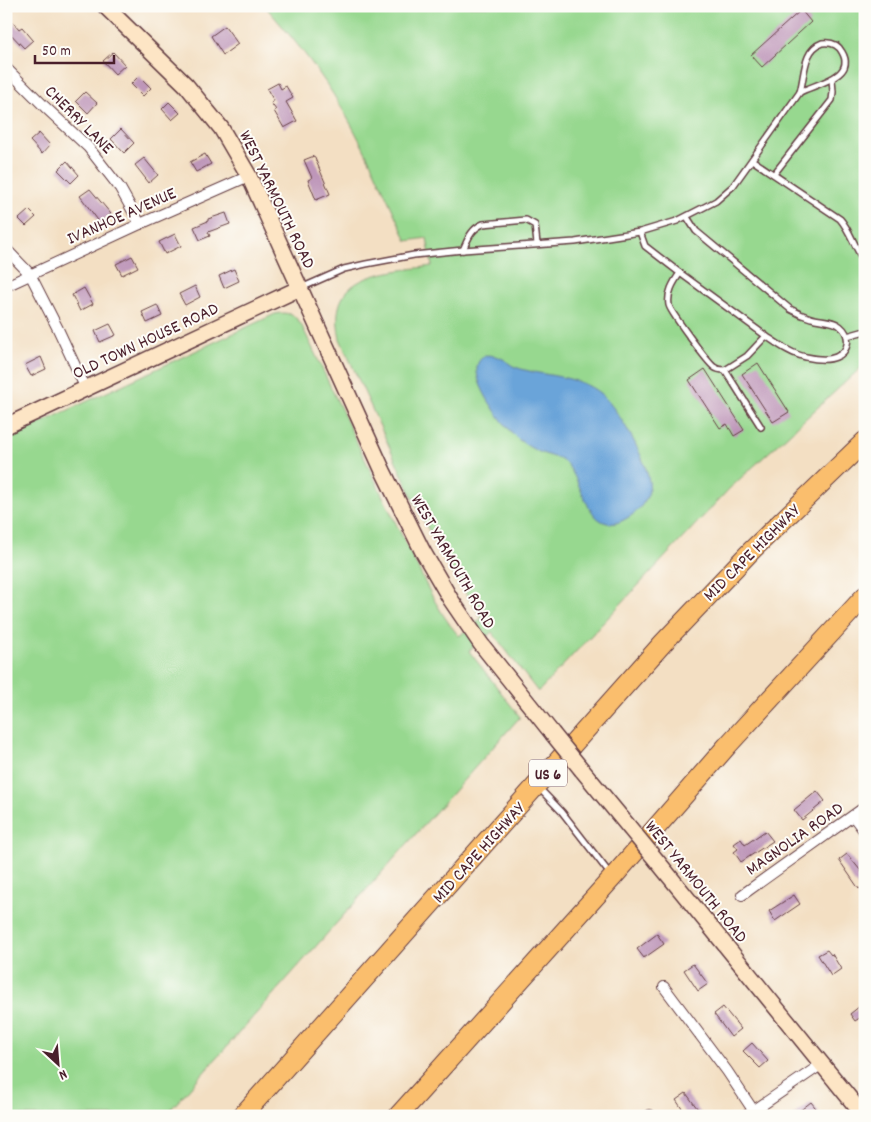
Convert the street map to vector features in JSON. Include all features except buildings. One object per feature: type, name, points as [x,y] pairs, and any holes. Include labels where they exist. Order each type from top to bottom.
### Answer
[{"type":"highway","name":"MID CAPE HIGHWAY","points":[[242,1116],[635,673],[752,550],[865,441]]},
{"type":"highway","points":[[398,1116],[613,877],[727,746],[865,596]]},
{"type":"main road","name":"WEST YARMOUTH ROAD","points":[[105,6],[186,85],[222,128],[249,176],[407,523],[436,575],[481,644],[552,734],[864,1116]]},
{"type":"main road","name":"OLD TOWN HOUSE ROAD","points":[[6,426],[300,288]]},
{"type":"street","name":"CHERRY LANE","points":[[6,68],[88,146],[120,188],[140,224]]},
{"type":"street","name":"IVANHOE AVENUE","points":[[6,286],[249,176]]},
{"type":"street","points":[[6,249],[30,274],[86,389]]},
{"type":"street","name":"MAGNOLIA ROAD","points":[[742,895],[865,807]]},
{"type":"street","points":[[853,816],[865,832]]},
{"type":"street","points":[[664,987],[727,1071],[749,1113],[822,1064]]},
{"type":"lane","points":[[300,288],[344,269],[414,255],[575,242],[640,232],[687,217],[716,201],[726,193],[752,160],[800,92],[808,57],[814,48],[822,43],[835,45],[842,50],[845,58],[842,72],[832,79],[800,92]]},
{"type":"lane","points":[[774,174],[832,100],[832,79]]},
{"type":"lane","points":[[752,160],[840,219],[865,262]]},
{"type":"lane","points":[[640,232],[645,246],[766,336],[794,354],[807,358],[823,359],[840,355],[847,346],[847,336],[841,327],[836,323],[802,316],[790,309],[696,231],[687,217]]},
{"type":"lane","points":[[463,250],[476,227],[483,224],[526,220],[535,224],[538,244]]},
{"type":"lane","points":[[680,273],[673,283],[669,294],[668,305],[670,312],[687,331],[706,360],[719,370],[725,370],[747,356],[766,336]]},
{"type":"lane","points":[[847,336],[865,331]]},
{"type":"lane","points":[[725,370],[761,427]]},
{"type":"lane","points":[[536,786],[562,812],[613,877]]},
{"type":"green space","points":[[265,6],[865,6],[865,364],[729,489],[538,692],[492,632],[469,651],[520,717],[165,1116],[6,1116],[6,439],[275,314],[284,313],[291,315],[302,326],[391,513],[443,614],[459,636],[482,618],[452,572],[422,518],[340,339],[338,317],[341,300],[350,288],[362,280],[378,275],[432,266],[427,238],[407,241],[344,111],[309,59]]},
{"type":"water","points":[[488,355],[500,357],[513,366],[526,370],[571,379],[592,388],[608,401],[633,440],[646,469],[649,481],[649,491],[645,501],[632,515],[617,523],[607,523],[599,519],[592,512],[566,463],[559,458],[536,450],[518,439],[494,410],[480,382],[477,370],[479,361]]}]
